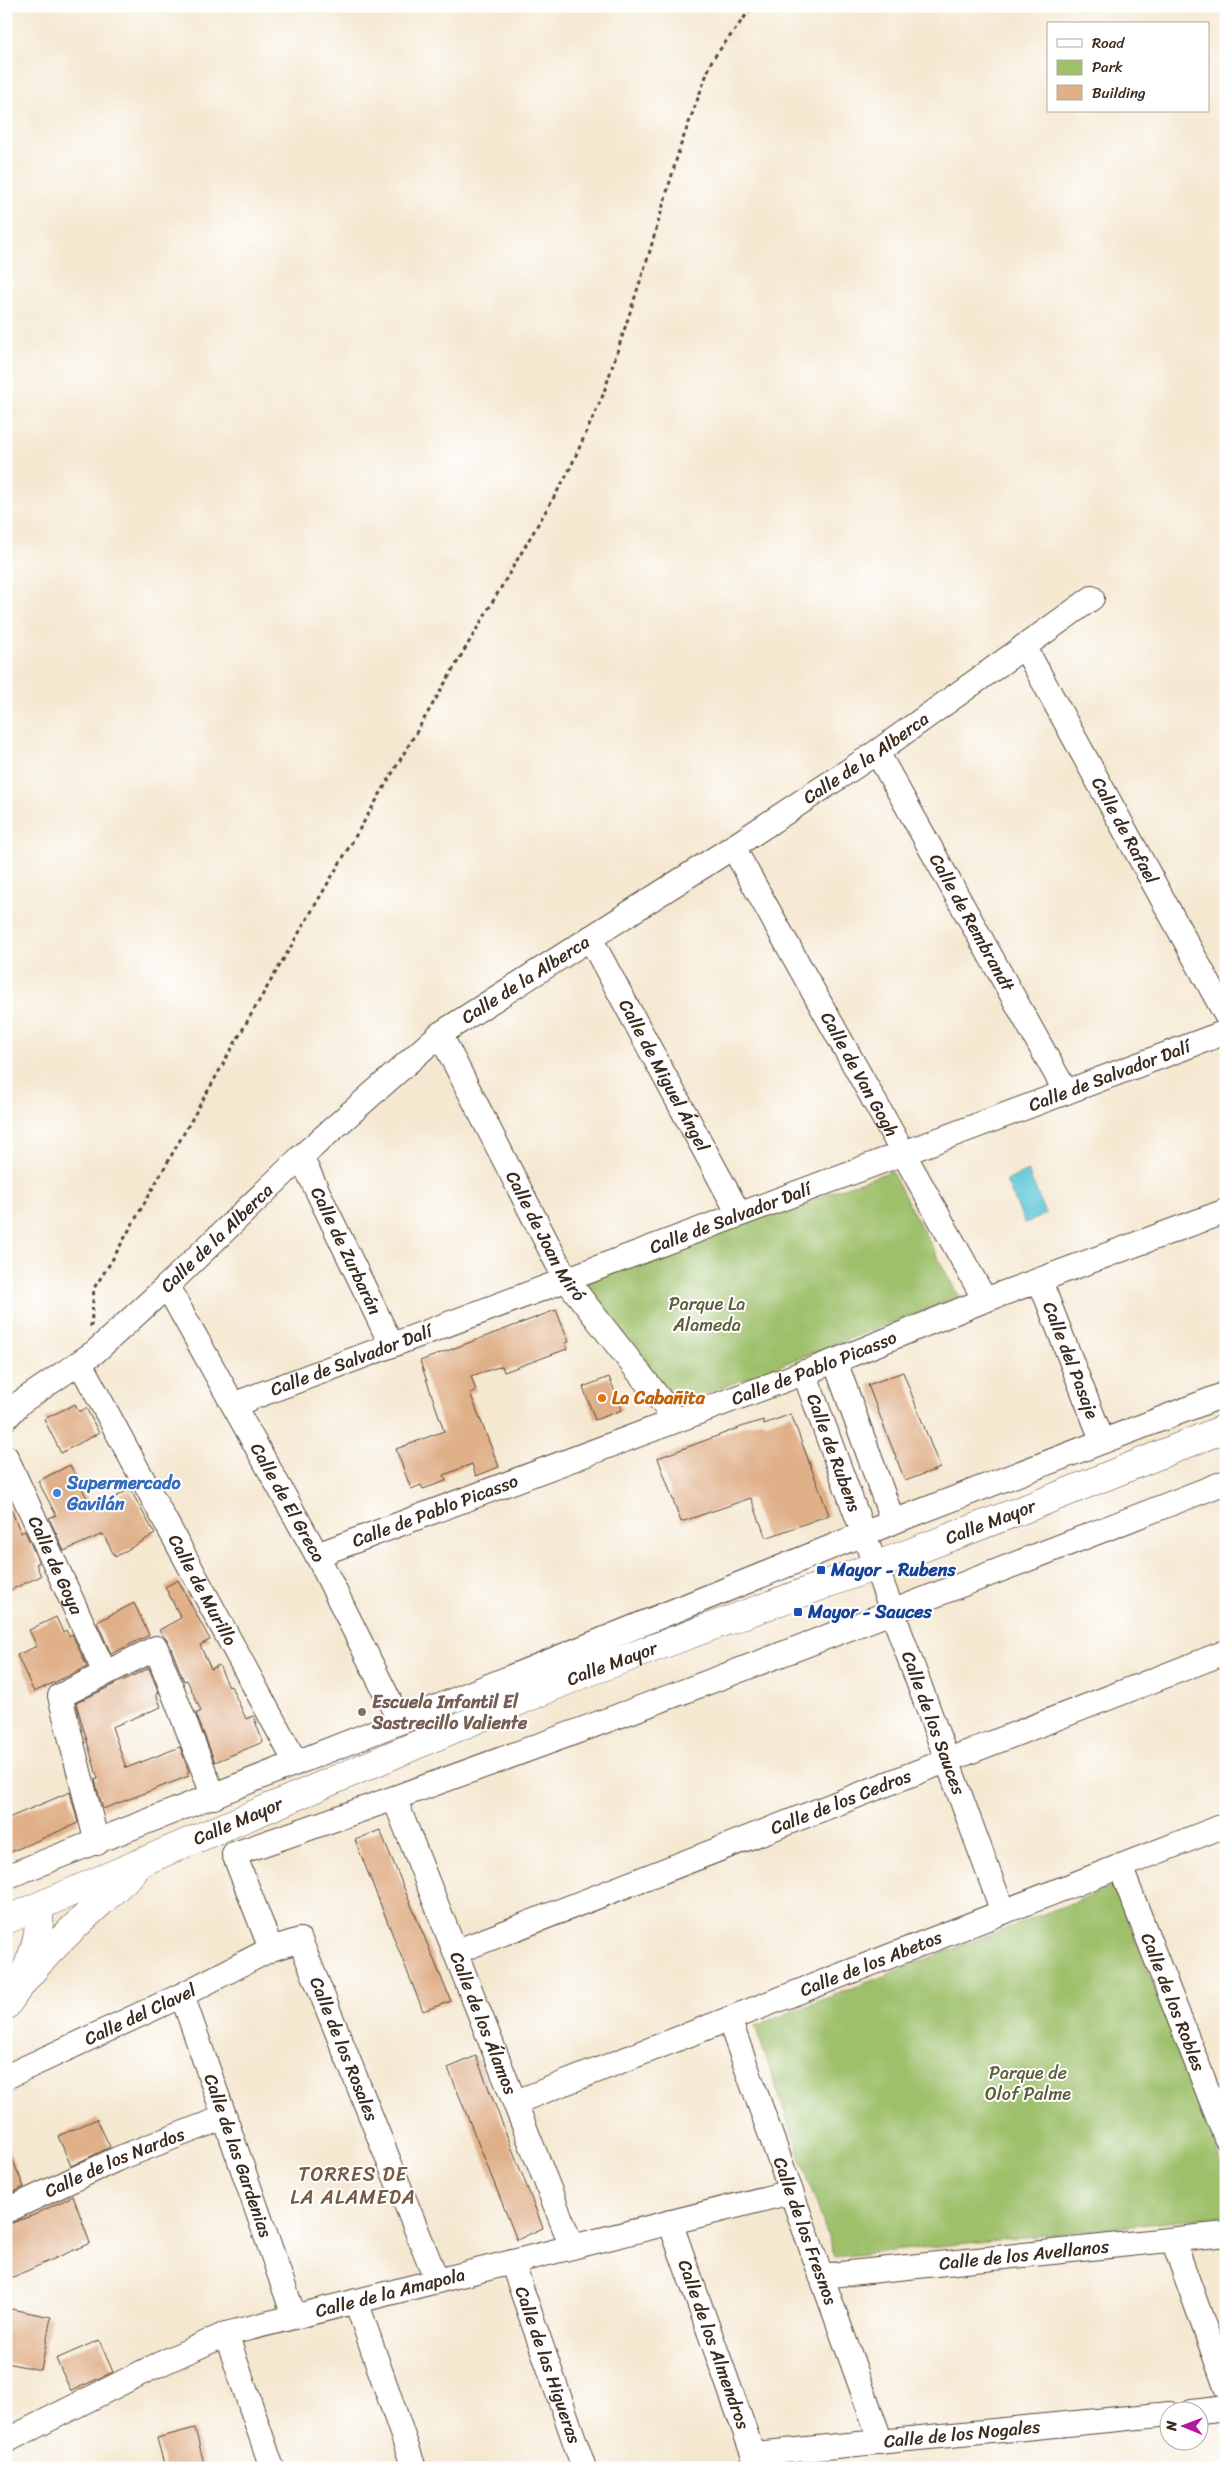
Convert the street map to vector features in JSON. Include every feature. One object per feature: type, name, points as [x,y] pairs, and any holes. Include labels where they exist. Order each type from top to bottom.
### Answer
[{"type":"street","name":"Calle de la Alberca","points":[[6,1418],[22,1402],[87,1357],[167,1286],[301,1157],[440,1034],[733,847],[877,752],[1092,598]]},
{"type":"street","name":"Calle de Rafael","points":[[1024,646],[1226,1015]]},
{"type":"street","name":"Calle de Rembrandt","points":[[877,752],[1066,1092]]},
{"type":"street","name":"Calle de Van Gogh","points":[[733,847],[985,1300]]},
{"type":"street","name":"Calle de Miguel Ángel","points":[[590,938],[739,1214]]},
{"type":"street","name":"Calle de Salvador Dalí","points":[[235,1404],[565,1278],[1226,1032]]},
{"type":"street","name":"Calle de Joan Miró","points":[[440,1034],[565,1278],[676,1420]]},
{"type":"street","name":"Calle de Zurbarán","points":[[301,1157],[391,1344]]},
{"type":"street","name":"Calle de Pablo Picasso","points":[[317,1556],[835,1361],[985,1300],[1226,1210]]},
{"type":"street","name":"Calle del Pasaje","points":[[1040,1281],[1102,1440]]},
{"type":"street","name":"Calle de El Greco","points":[[167,1286],[235,1404],[317,1556],[400,1722]]},
{"type":"street","name":"Calle de Murillo","points":[[87,1357],[296,1763]]},
{"type":"street","name":"Calle de Rubens","points":[[835,1361],[893,1522]]},
{"type":"street","name":"Calle de Rubens","points":[[804,1372],[863,1534]]},
{"type":"street","name":"Calle Mayor","points":[[6,1877],[214,1797],[893,1522],[1102,1440],[1226,1394]]},
{"type":"street","name":"Calle Mayor","points":[[7,1921],[148,1858],[578,1676],[1040,1503],[1226,1428]]},
{"type":"street","name":"Calle de Goya","points":[[6,1457],[105,1673]]},
{"type":"street","name":"Calle Mayor","points":[[271,1949],[234,1854],[395,1800],[892,1612],[1226,1482]]},
{"type":"street","name":"Calle de los Sauces","points":[[863,1534],[1003,1912]]},
{"type":"street","points":[[97,1843],[60,1696],[156,1648],[214,1797]]},
{"type":"street","name":"Calle de los Cedros","points":[[455,1952],[1226,1652]]},
{"type":"street","name":"Calle de los Álamos","points":[[395,1800],[572,2247]]},
{"type":"street","name":"Calle de los Abetos","points":[[516,2102],[1226,1825]]},
{"type":"street","points":[[10,2000],[67,1934],[148,1858]]},
{"type":"street","name":"Calle de los Robles","points":[[1120,1866],[1226,2138]]},
{"type":"street","points":[[10,2000],[30,1962],[41,1926],[39,1907]]},
{"type":"street","name":"Calle de los Rosales","points":[[271,1949],[300,1940],[437,2281]]},
{"type":"street","name":"Calle del Clavel","points":[[6,2078],[182,1995],[271,1949]]},
{"type":"street","name":"Calle de las Gardenias","points":[[182,1995],[294,2316]]},
{"type":"street","name":"Calle de los Fresnos","points":[[729,2019],[881,2442]]},
{"type":"street","name":"Calle de los Nardos","points":[[6,2211],[117,2159],[224,2118]]},
{"type":"street","name":"Calle de la Amapola","points":[[6,2441],[151,2368],[226,2334],[791,2192]]},
{"type":"street","name":"Calle de los Almendros","points":[[670,2222],[756,2461]]},
{"type":"street","name":"Calle de los Avellanos","points":[[821,2276],[1226,2234]]},
{"type":"street","points":[[1172,2240],[1226,2387]]},
{"type":"street","name":"Calle de las Higueras","points":[[512,2262],[584,2468]]},
{"type":"street","points":[[356,2301],[414,2468]]},
{"type":"street","points":[[226,2334],[272,2468]]},
{"type":"street","points":[[1210,2410],[1226,2408]]},
{"type":"street","name":"Calle de los Nogales","points":[[756,2461],[881,2442],[1160,2415]]},
{"type":"path","points":[[87,1357],[94,1288],[112,1262],[252,1014],[568,473],[603,395],[649,254],[680,147],[712,60],[753,6]]},
{"type":"green space","name":"Parque La Alameda","points":[[891,1171],[959,1297],[679,1404],[581,1282]]},
{"type":"green space","name":"Parque de Olof Palme","points":[[1115,1886],[1226,2173],[1226,2216],[835,2257],[755,2026]]},
{"type":"water","points":[[1028,1171],[1046,1214],[1025,1223],[1006,1181]]},
{"type":"building","points":[[556,1310],[569,1342],[565,1343],[567,1349],[504,1372],[502,1366],[471,1376],[476,1391],[470,1393],[499,1467],[476,1476],[472,1464],[444,1475],[446,1481],[423,1489],[421,1485],[411,1489],[396,1449],[444,1431],[420,1361]]},
{"type":"building","points":[[903,1372],[940,1468],[905,1481],[868,1385]]},
{"type":"building","name":"La Cabañita","points":[[609,1377],[622,1410],[595,1420],[583,1387]]},
{"type":"building","points":[[75,1404],[79,1412],[86,1408],[99,1433],[61,1453],[44,1419]]},
{"type":"building","points":[[791,1414],[829,1515],[766,1538],[751,1498],[681,1522],[658,1458],[744,1426],[763,1420],[764,1424]]},
{"type":"building","points":[[70,1465],[93,1510],[130,1489],[155,1534],[115,1557],[103,1534],[64,1551],[49,1518],[56,1515],[38,1481]]},
{"type":"building","points":[[6,1498],[21,1533],[25,1531],[39,1563],[36,1564],[41,1576],[10,1590],[6,1581]]},
{"type":"building","points":[[178,1580],[210,1640],[200,1645],[211,1669],[219,1665],[246,1719],[253,1716],[263,1742],[215,1762],[196,1714],[201,1711],[187,1680],[184,1681],[169,1643],[159,1630],[181,1618],[165,1587]]},
{"type":"building","points":[[134,1603],[149,1635],[111,1654],[97,1622]]},
{"type":"building","points":[[56,1617],[63,1632],[66,1630],[69,1636],[72,1634],[87,1667],[34,1692],[17,1655],[37,1646],[29,1630]]},
{"type":"building","points":[[149,1668],[159,1693],[156,1694],[161,1707],[112,1727],[126,1768],[180,1747],[189,1776],[103,1809],[95,1780],[98,1779],[76,1703]]},
{"type":"building","points":[[70,1792],[78,1823],[6,1854],[6,1819]]},
{"type":"building","points":[[380,1830],[451,2001],[423,2011],[355,1840]]},
{"type":"building","points":[[476,2056],[543,2228],[517,2240],[448,2068]]},
{"type":"building","points":[[97,2119],[110,2147],[71,2166],[58,2136]]},
{"type":"building","points":[[6,2144],[24,2187],[6,2196]]},
{"type":"building","points":[[73,2196],[90,2243],[6,2280],[6,2225],[34,2215]]},
{"type":"building","points":[[6,2308],[51,2317],[41,2370],[6,2363]]},
{"type":"building","points":[[99,2340],[113,2372],[71,2391],[56,2359]]},
{"type":"building","points":[[195,2428],[205,2468],[165,2468],[157,2438]]},
{"type":"place","name":"La Cabañita","points":[[602,1398]]},
{"type":"place","name":"Supermercado Gavilán","points":[[57,1493]]},
{"type":"place","name":"Mayor - Rubens","points":[[821,1570]]},
{"type":"place","name":"Mayor - Sauces","points":[[798,1612]]},
{"type":"place","name":"Escuela Infantil El Sastrecillo Valiente","points":[[362,1712]]},
{"type":"district","name":"TORRES DE LA ALAMEDA","points":[[353,2186]]}]
